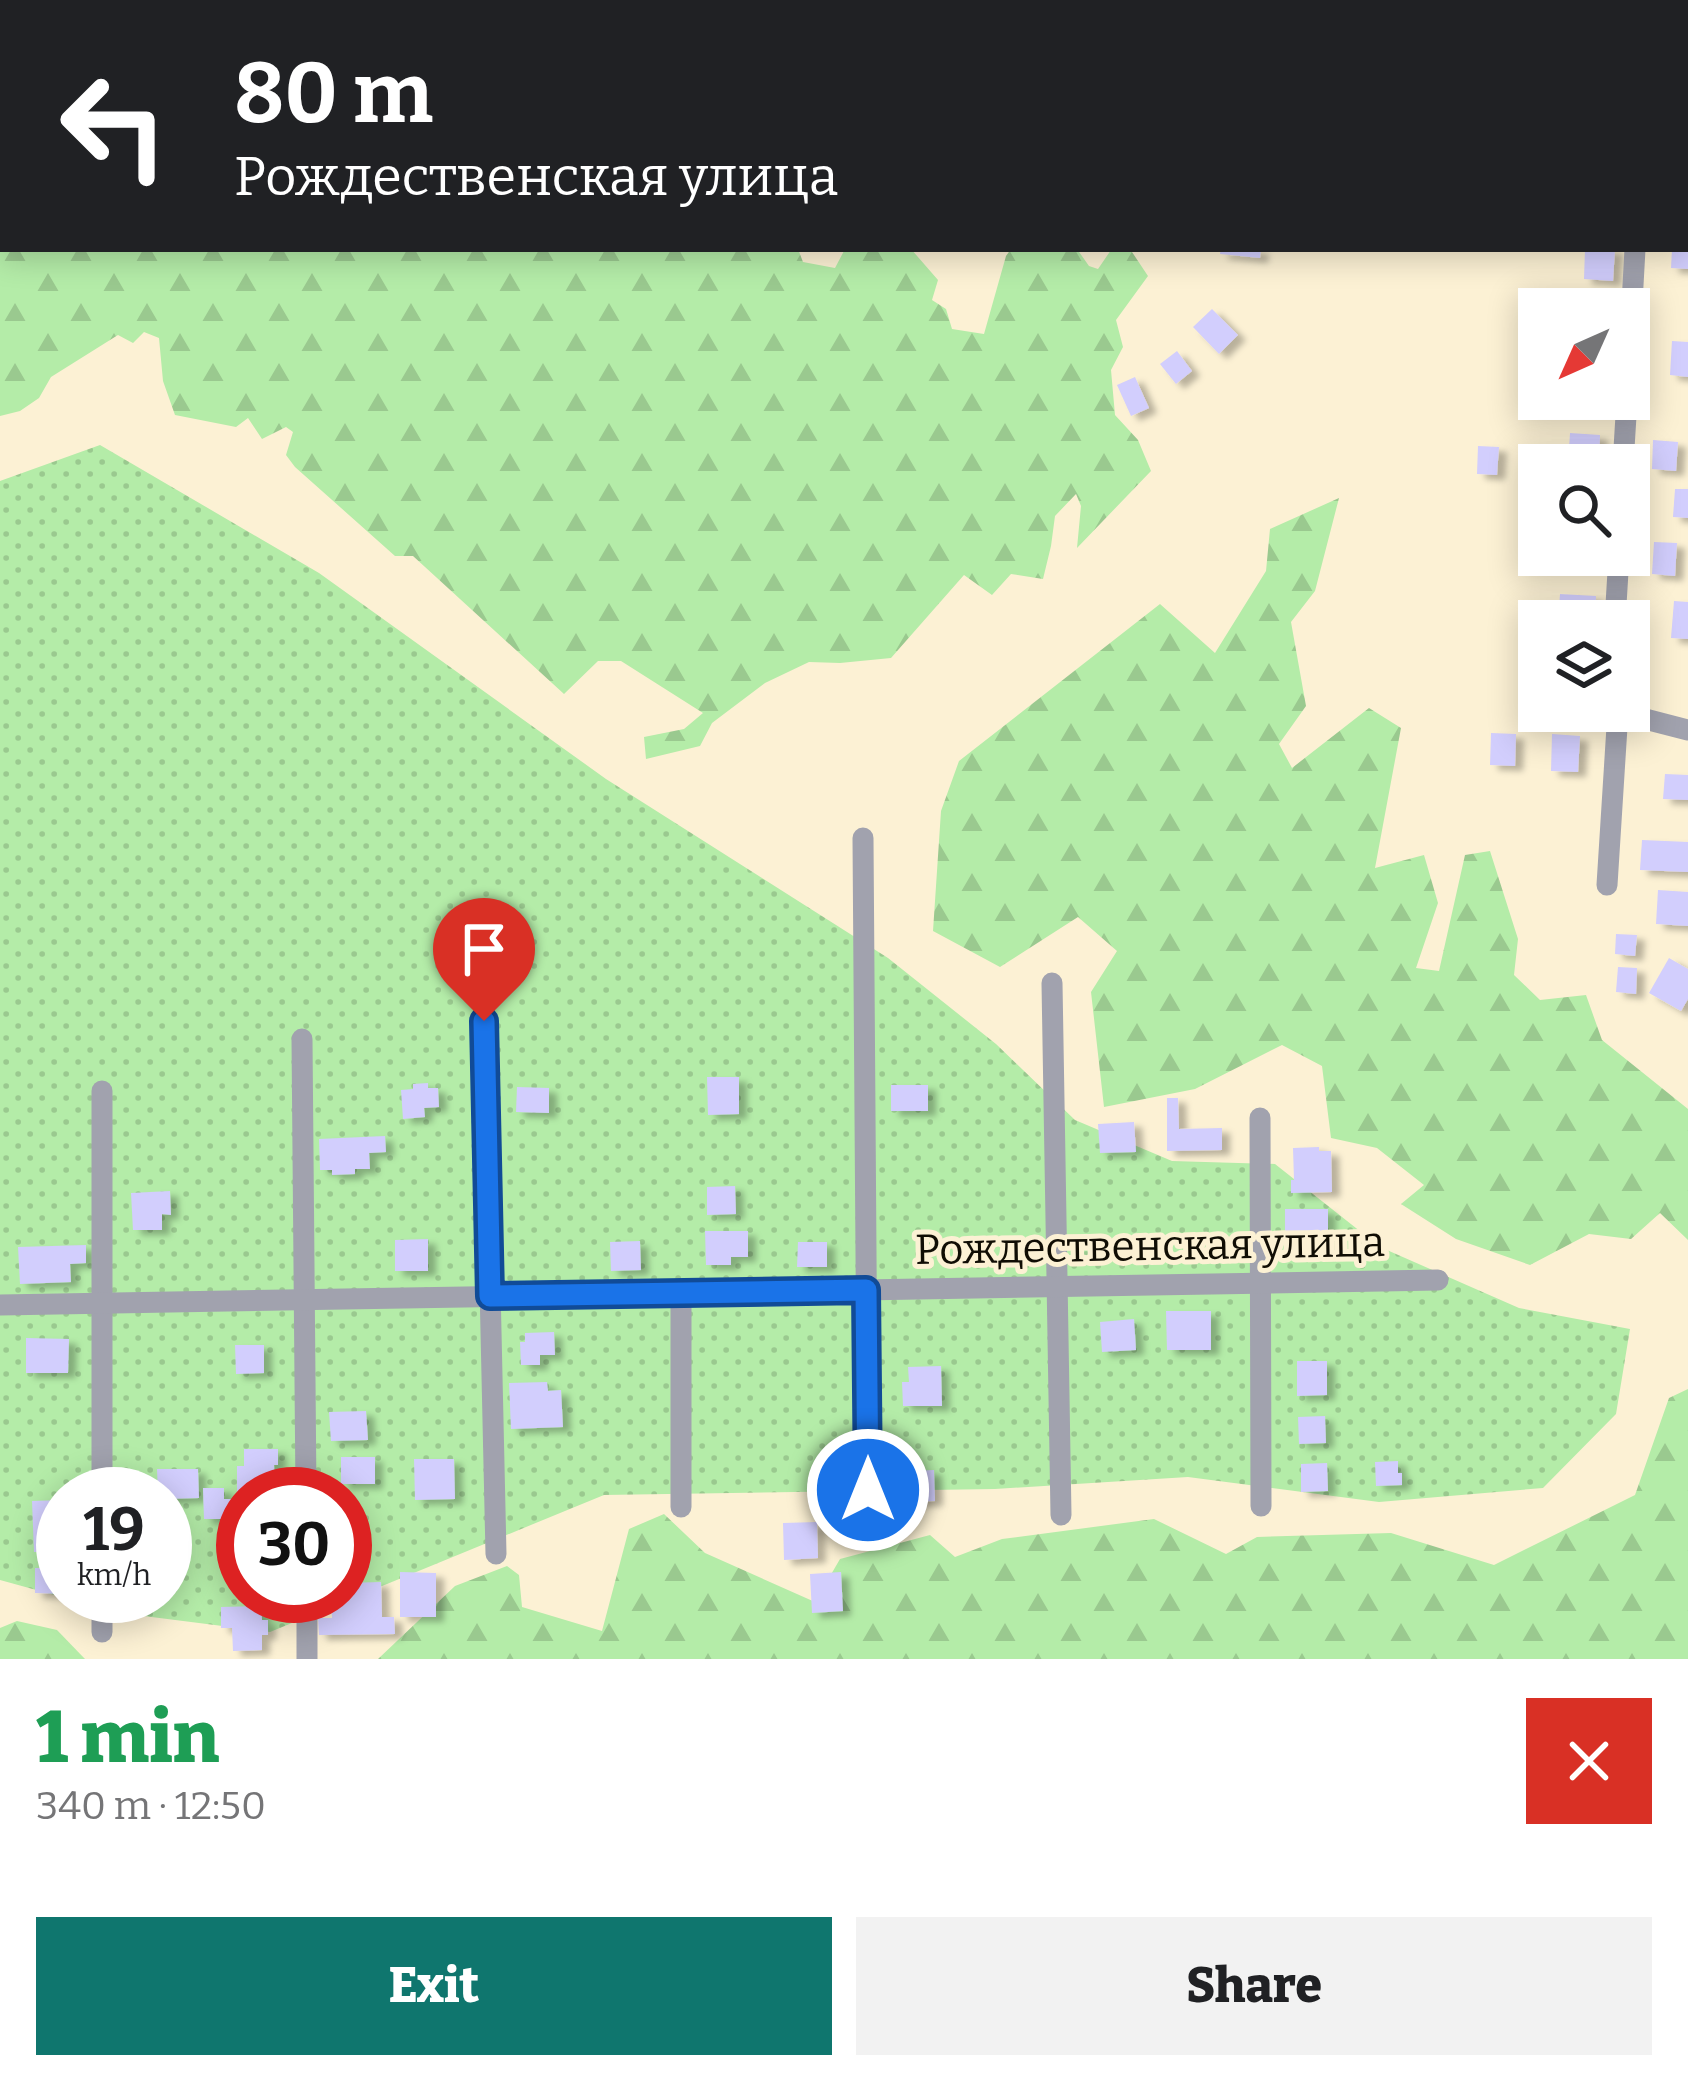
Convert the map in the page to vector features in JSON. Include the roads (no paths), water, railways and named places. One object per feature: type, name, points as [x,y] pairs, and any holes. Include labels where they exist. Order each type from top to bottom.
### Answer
[{"type":"street","points":[[1633,288],[1635,252]]},
{"type":"street","points":[[1650,720],[1688,730]]},
{"type":"street","points":[[1607,885],[1617,732]]},
{"type":"street","points":[[863,838],[868,1530]]},
{"type":"street","points":[[1052,983],[1061,1515]]},
{"type":"street","points":[[484,1021],[496,1554]]},
{"type":"street","points":[[302,1039],[306,1467]]},
{"type":"street","points":[[102,1091],[102,1467]]},
{"type":"street","points":[[1260,1118],[1261,1506]]},
{"type":"street","name":"Рождественская улица","points":[[0,1304],[1438,1280]]},
{"type":"street","points":[[680,1293],[681,1507]]},
{"type":"street","points":[[102,1623],[102,1632]]},
{"type":"street","points":[[307,1623],[308,1659]]}]
